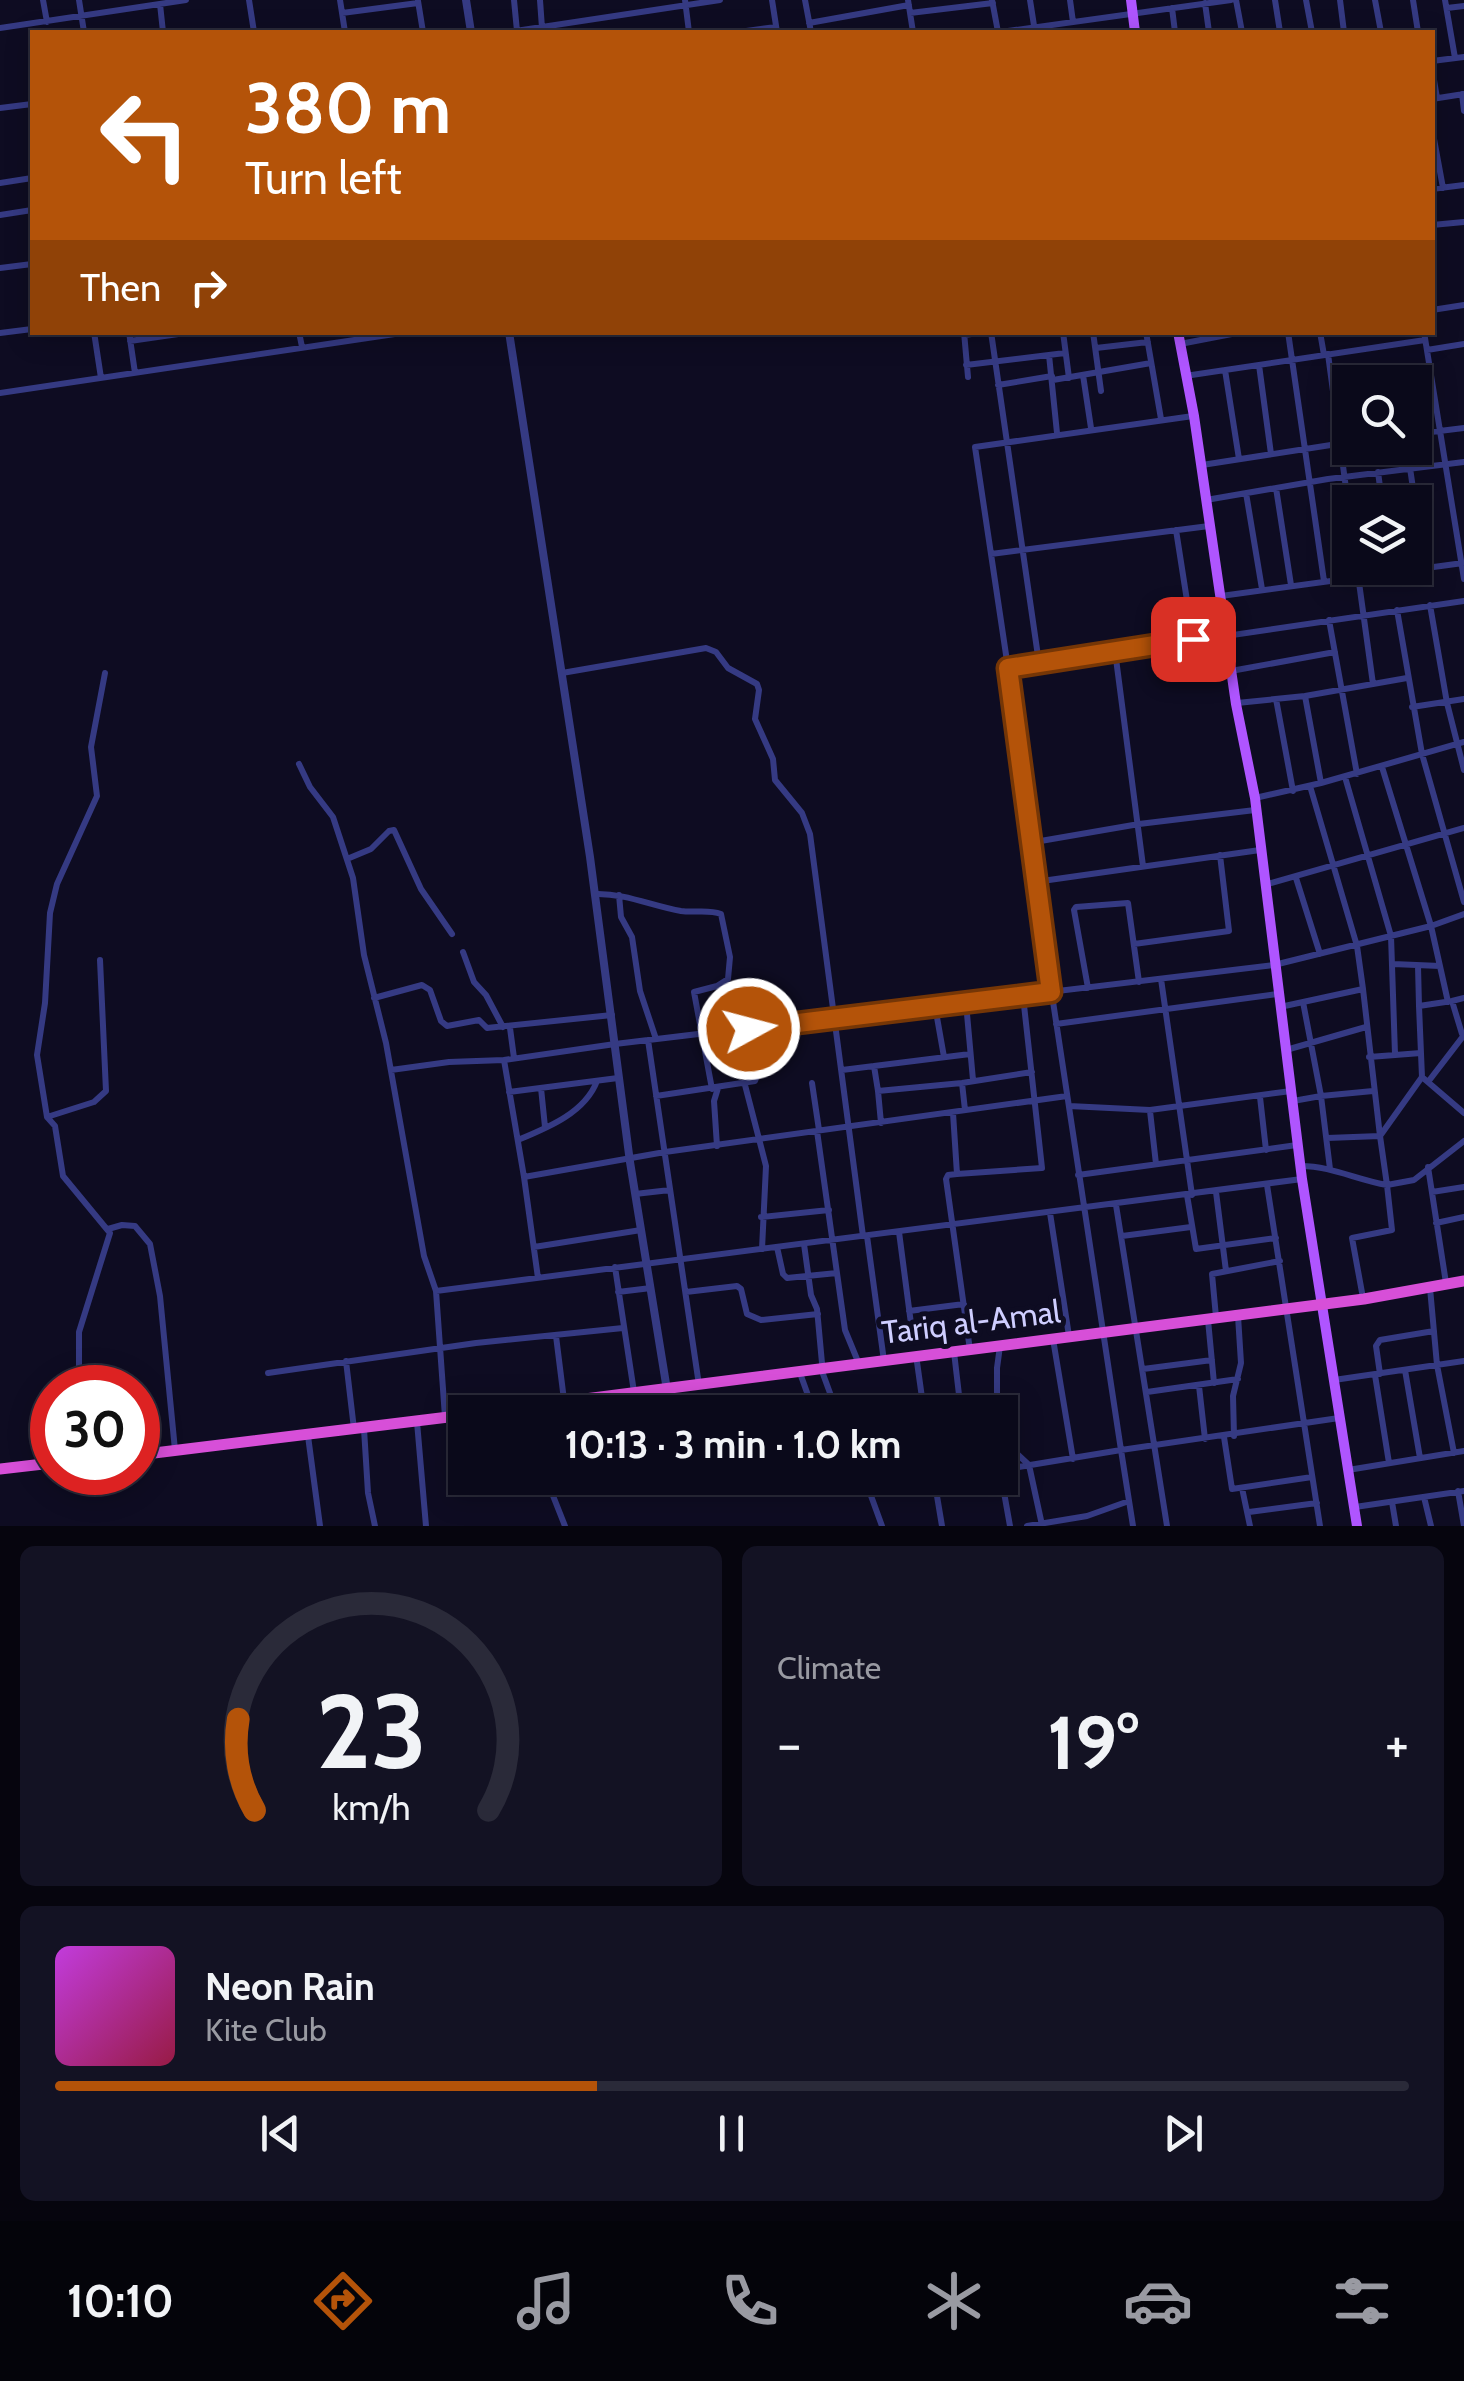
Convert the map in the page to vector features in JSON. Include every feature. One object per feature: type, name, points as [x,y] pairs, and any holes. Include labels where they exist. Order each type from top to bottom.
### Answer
[{"type":"highway","name":"Tariq al-Amal","points":[[625,1395],[1364,1299],[1464,1281]]},
{"type":"highway","points":[[160,1453],[448,1418]]},
{"type":"highway","points":[[0,1468],[30,1466]]},
{"type":"main road","points":[[1131,0],[1135,30]]},
{"type":"main road","points":[[1179,338],[1255,804],[1300,1166],[1357,1526]]},
{"type":"street","points":[[43,0],[46,22]]},
{"type":"street","points":[[79,0],[84,30]]},
{"type":"street","points":[[0,28],[186,0]]},
{"type":"street","points":[[249,0],[254,30]]},
{"type":"street","points":[[340,0],[345,30]]},
{"type":"street","points":[[466,0],[472,30]]},
{"type":"street","points":[[514,0],[518,30]]},
{"type":"street","points":[[540,0],[542,28]]},
{"type":"street","points":[[526,30],[555,29],[685,3],[720,0]]},
{"type":"street","points":[[772,0],[776,30]]},
{"type":"street","points":[[805,0],[811,30]]},
{"type":"street","points":[[1030,0],[1035,30],[1233,0],[1241,30]]},
{"type":"street","points":[[1070,0],[1070,30]]},
{"type":"street","points":[[1274,0],[1280,30]]},
{"type":"street","points":[[1306,0],[1312,30]]},
{"type":"street","points":[[1340,0],[1344,30]]},
{"type":"street","points":[[1376,0],[1381,30]]},
{"type":"street","points":[[1412,0],[1418,30]]},
{"type":"street","points":[[159,2],[163,30]]},
{"type":"street","points":[[342,14],[418,2],[423,30]]},
{"type":"street","points":[[809,23],[909,6],[993,2],[999,30]]},
{"type":"street","points":[[685,3],[689,30]]},
{"type":"street","points":[[1204,3],[1209,30]]},
{"type":"street","points":[[1435,64],[1460,57],[1446,4],[1464,6]]},
{"type":"street","points":[[1172,8],[1175,30]]},
{"type":"street","points":[[1098,18],[1101,30]]},
{"type":"street","points":[[586,21],[587,30]]},
{"type":"street","points":[[1435,98],[1463,94],[1464,111]]},
{"type":"street","points":[[0,108],[30,104]]},
{"type":"street","points":[[1435,144],[1443,188]]},
{"type":"street","points":[[0,183],[30,178]]},
{"type":"street","points":[[1435,189],[1464,185]]},
{"type":"street","points":[[0,214],[30,210]]},
{"type":"street","points":[[1435,225],[1464,222]]},
{"type":"street","points":[[0,268],[30,264]]},
{"type":"street","points":[[1435,310],[1464,305]]},
{"type":"street","points":[[0,333],[30,328]]},
{"type":"street","points":[[94,335],[101,378]]},
{"type":"street","points":[[300,335],[302,347]]},
{"type":"street","points":[[0,393],[387,335]]},
{"type":"street","points":[[509,335],[667,1390]]},
{"type":"street","points":[[964,335],[968,377]]},
{"type":"street","points":[[992,335],[1039,663]]},
{"type":"street","points":[[1063,335],[1069,378]]},
{"type":"street","points":[[1094,335],[1102,390]]},
{"type":"street","points":[[1147,335],[1161,419]]},
{"type":"street","points":[[1179,338],[1210,335]]},
{"type":"street","points":[[1289,335],[1324,580]]},
{"type":"street","points":[[1321,335],[1332,393]]},
{"type":"street","points":[[130,336],[135,373]]},
{"type":"street","points":[[1186,376],[1425,336],[1464,580]]},
{"type":"street","points":[[1096,348],[1148,342]]},
{"type":"street","points":[[1427,350],[1464,344]]},
{"type":"street","points":[[966,365],[1066,354]]},
{"type":"street","points":[[1049,355],[1057,433]]},
{"type":"street","points":[[998,385],[1069,378],[1151,363]]},
{"type":"street","points":[[1258,365],[1271,454]]},
{"type":"street","points":[[1226,370],[1238,459]]},
{"type":"street","points":[[1082,375],[1092,428]]},
{"type":"street","points":[[1134,1526],[1083,1210],[974,451],[979,444],[1194,416]]},
{"type":"street","points":[[1432,432],[1464,428]]},
{"type":"street","points":[[1202,465],[1332,445]]},
{"type":"street","points":[[1205,500],[1344,476],[1464,462]]},
{"type":"street","points":[[1343,465],[1345,485]]},
{"type":"street","points":[[1410,468],[1412,485]]},
{"type":"street","points":[[1378,472],[1380,485]]},
{"type":"street","points":[[1276,488],[1291,585]]},
{"type":"street","points":[[1246,493],[1262,589]]},
{"type":"street","points":[[1450,500],[1464,498]]},
{"type":"street","points":[[991,554],[1209,526]]},
{"type":"street","points":[[1176,530],[1193,639]]},
{"type":"street","points":[[1432,567],[1463,563]]},
{"type":"street","points":[[1221,596],[1332,578]]},
{"type":"street","points":[[1360,585],[1373,684]]},
{"type":"street","points":[[1008,668],[1464,601]]},
{"type":"street","points":[[1430,605],[1447,703],[1464,770]]},
{"type":"street","points":[[1397,610],[1422,754],[1464,902]]},
{"type":"street","points":[[1330,620],[1357,774]]},
{"type":"street","points":[[562,673],[706,648],[716,652],[728,668],[757,684],[755,720],[773,758],[775,780],[802,813],[810,834],[884,1361]]},
{"type":"street","points":[[1115,651],[1143,866]]},
{"type":"street","points":[[1231,670],[1335,652]]},
{"type":"street","points":[[79,1365],[80,1332],[91,1287],[110,1238],[108,1229],[67,1183],[55,1126],[47,1116],[37,1054],[45,1004],[48,928],[58,884],[97,796],[92,748],[105,673]]},
{"type":"street","points":[[1236,704],[1407,678]]},
{"type":"street","points":[[1305,696],[1321,784]]},
{"type":"street","points":[[1276,699],[1292,790]]},
{"type":"street","points":[[1412,707],[1464,699]]},
{"type":"street","points":[[1029,842],[1255,804],[1460,743]]},
{"type":"street","points":[[299,764],[310,788],[333,817],[347,859],[391,1070],[424,1256],[436,1290],[445,1418]]},
{"type":"street","points":[[1327,1138],[1380,1136],[1463,1035],[1382,767]]},
{"type":"street","points":[[1345,777],[1391,936],[1395,1054]]},
{"type":"street","points":[[1310,786],[1357,946],[1388,1185],[1392,1230],[1352,1238],[1364,1299]]},
{"type":"street","points":[[1264,885],[1464,828]]},
{"type":"street","points":[[347,859],[371,849],[394,830],[421,889],[452,934]]},
{"type":"street","points":[[1035,882],[1260,850]]},
{"type":"street","points":[[1134,944],[1229,931],[1220,855]]},
{"type":"street","points":[[1296,878],[1320,954]]},
{"type":"street","points":[[595,894],[619,895],[675,910],[721,914],[730,969],[728,979],[694,992],[715,1088],[717,1146]]},
{"type":"street","points":[[619,895],[621,917],[632,936],[652,1040],[656,1096],[700,1386]]},
{"type":"street","points":[[1088,988],[1074,908],[1126,902],[1139,982]]},
{"type":"street","points":[[391,1070],[504,1060],[1274,965],[1357,946],[1464,914]]},
{"type":"street","points":[[463,952],[474,982],[507,1027],[514,1058]]},
{"type":"street","points":[[47,1116],[94,1102],[106,1091],[100,960]]},
{"type":"street","points":[[1393,964],[1440,966]]},
{"type":"street","points":[[1418,966],[1420,1053],[1425,1080],[1464,1113]]},
{"type":"street","points":[[1161,979],[1196,1248],[1276,1238]]},
{"type":"street","points":[[374,998],[422,985],[430,990],[443,1025],[478,1020],[486,1028],[507,1027],[612,1015]]},
{"type":"street","points":[[1279,1007],[1363,989]]},
{"type":"street","points":[[1056,1024],[1277,994]]},
{"type":"street","points":[[970,1350],[946,1179],[948,1175],[1042,1168],[1022,996]]},
{"type":"street","points":[[1419,1006],[1464,998]]},
{"type":"street","points":[[966,1002],[973,1080]]},
{"type":"street","points":[[1303,1002],[1330,1169]]},
{"type":"street","points":[[935,1006],[944,1057]]},
{"type":"street","points":[[1284,1051],[1366,1026]]},
{"type":"street","points":[[656,1096],[745,1084],[758,1076],[749,1029]]},
{"type":"street","points":[[1369,1057],[1420,1053]]},
{"type":"street","points":[[842,1070],[970,1054]]},
{"type":"street","points":[[504,1060],[538,1278]]},
{"type":"street","points":[[874,1066],[881,1122]]},
{"type":"street","points":[[878,1091],[1032,1072]]},
{"type":"street","points":[[510,1092],[618,1078]]},
{"type":"street","points":[[518,1140],[546,1128],[582,1104],[596,1081]]},
{"type":"street","points":[[812,1083],[845,1330],[859,1364]]},
{"type":"street","points":[[962,1083],[966,1110]]},
{"type":"street","points":[[745,1084],[766,1166],[762,1249]]},
{"type":"street","points":[[542,1088],[546,1128]]},
{"type":"street","points":[[1068,1106],[1150,1110],[1260,1097],[1373,1090]]},
{"type":"street","points":[[524,1177],[665,1152],[1067,1096]]},
{"type":"street","points":[[1260,1097],[1266,1150]]},
{"type":"street","points":[[1150,1110],[1156,1164]]},
{"type":"street","points":[[953,1112],[957,1174]]},
{"type":"street","points":[[1300,1166],[1330,1169],[1357,1180],[1388,1185],[1414,1180],[1464,1141]]},
{"type":"street","points":[[1078,1175],[1298,1145]]},
{"type":"street","points":[[1428,1166],[1446,1284]]},
{"type":"street","points":[[436,1290],[1302,1179]]},
{"type":"street","points":[[1266,1185],[1320,1526]]},
{"type":"street","points":[[1432,1192],[1464,1187]]},
{"type":"street","points":[[635,1194],[670,1190]]},
{"type":"street","points":[[1216,1192],[1226,1271]]},
{"type":"street","points":[[1116,1205],[1167,1526]]},
{"type":"street","points":[[761,1218],[828,1210]]},
{"type":"street","points":[[1050,1213],[1070,1337]]},
{"type":"street","points":[[1436,1223],[1464,1218]]},
{"type":"street","points":[[108,1229],[135,1226],[150,1244],[169,1366],[175,1452]]},
{"type":"street","points":[[1122,1236],[1191,1227]]},
{"type":"street","points":[[534,1247],[641,1230]]},
{"type":"street","points":[[899,1232],[914,1339]]},
{"type":"street","points":[[804,1244],[818,1314],[822,1369],[832,1395]]},
{"type":"street","points":[[777,1248],[787,1278],[836,1273]]},
{"type":"street","points":[[1214,1384],[1212,1277],[1280,1261]]},
{"type":"street","points":[[615,1267],[634,1394]]},
{"type":"street","points":[[686,1292],[737,1286],[747,1314],[761,1320],[818,1314]]},
{"type":"street","points":[[618,1292],[651,1288]]},
{"type":"street","points":[[1430,1288],[1437,1365],[1454,1452]]},
{"type":"street","points":[[909,1311],[964,1304]]},
{"type":"street","points":[[1234,1436],[1233,1396],[1241,1363],[1238,1316]]},
{"type":"street","points":[[268,1373],[438,1348],[623,1328]]},
{"type":"street","points":[[1389,1462],[1376,1346],[1380,1340],[1434,1331]]},
{"type":"street","points":[[556,1336],[563,1395]]},
{"type":"street","points":[[1052,1339],[1073,1459]]},
{"type":"street","points":[[997,1395],[1000,1346]]},
{"type":"street","points":[[954,1352],[959,1395]]},
{"type":"street","points":[[1143,1369],[1212,1360]]},
{"type":"street","points":[[346,1361],[375,1526]]},
{"type":"street","points":[[1334,1380],[1464,1361]]},
{"type":"street","points":[[917,1362],[922,1395]]},
{"type":"street","points":[[1404,1370],[1420,1458]]},
{"type":"street","points":[[800,1372],[808,1395]]},
{"type":"street","points":[[1147,1392],[1238,1379]]},
{"type":"street","points":[[1199,1385],[1205,1439]]},
{"type":"street","points":[[1010,1526],[1000,1470],[1340,1418]]},
{"type":"street","points":[[416,1422],[426,1526]]},
{"type":"street","points":[[308,1436],[320,1526]]},
{"type":"street","points":[[1224,1437],[1231,1487],[1312,1477]]},
{"type":"street","points":[[1348,1470],[1464,1451]]},
{"type":"street","points":[[1018,1455],[1029,1465],[1042,1524]]},
{"type":"street","points":[[1242,1488],[1250,1526]]},
{"type":"street","points":[[1354,1507],[1461,1491],[1464,1526]]},
{"type":"street","points":[[553,1495],[565,1526]]},
{"type":"street","points":[[871,1495],[882,1526]]},
{"type":"street","points":[[939,1495],[942,1526]]},
{"type":"street","points":[[1424,1497],[1431,1526]]},
{"type":"street","points":[[1027,1526],[1094,1515],[1129,1501]]},
{"type":"street","points":[[1392,1502],[1396,1526]]},
{"type":"street","points":[[1250,1512],[1317,1503]]},
{"type":"street","points":[[1094,1515],[1098,1526]]},
{"type":"route","points":[[749,1029],[1051,992],[1008,668],[1193,639]]}]
